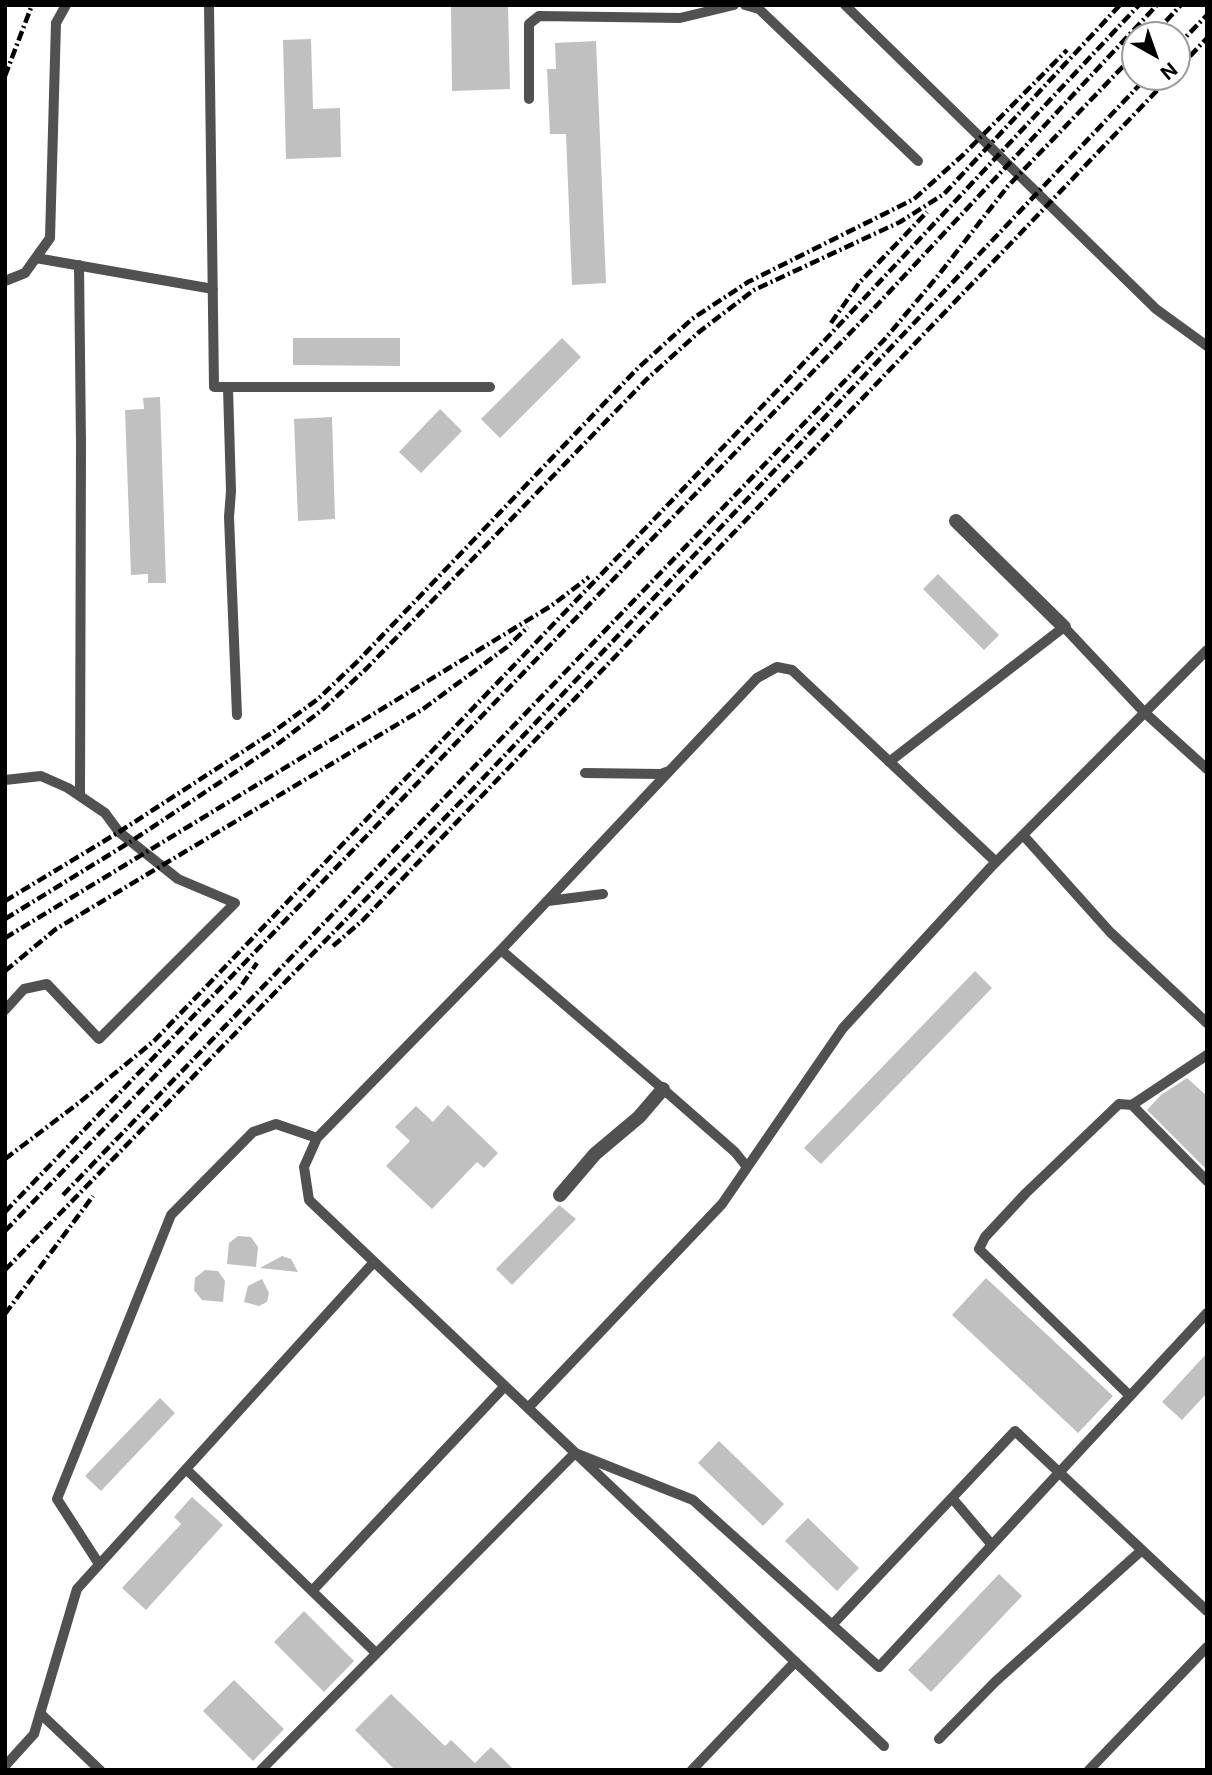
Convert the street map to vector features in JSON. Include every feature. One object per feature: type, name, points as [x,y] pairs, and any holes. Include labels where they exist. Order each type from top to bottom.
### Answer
[{"type":"street","points":[[956,521],[1064,627]]},
{"type":"street","points":[[560,1195],[595,1154],[639,1117],[663,1089]]},
{"type":"lane","points":[[5,281],[25,274],[50,238],[55,23],[66,5]]},
{"type":"lane","points":[[209,5],[214,387],[490,387]]},
{"type":"lane","points":[[529,99],[529,24],[539,16],[680,18],[734,5]]},
{"type":"lane","points":[[745,5],[759,9],[918,161]]},
{"type":"lane","points":[[845,5],[1156,309],[1207,346]]},
{"type":"lane","points":[[36,258],[213,289]]},
{"type":"lane","points":[[79,265],[80,796]]},
{"type":"lane","points":[[228,388],[231,491],[229,517],[237,715]]},
{"type":"lane","points":[[889,762],[1064,627],[1144,712],[1207,769]]},
{"type":"lane","points":[[527,1408],[722,1204],[843,1028],[996,862],[1207,650]]},
{"type":"lane","points":[[884,1746],[309,1200],[304,1167],[317,1138],[501,950],[757,678],[777,667],[792,670],[996,862]]},
{"type":"lane","points":[[585,773],[661,774],[670,771]]},
{"type":"lane","points":[[5,780],[41,776],[68,788],[105,813],[119,832],[178,879],[236,904],[99,1039],[47,984],[24,989],[5,1010]]},
{"type":"lane","points":[[1023,835],[1110,932],[1207,1023]]},
{"type":"lane","points":[[547,901],[603,894]]},
{"type":"lane","points":[[501,950],[735,1152],[747,1167]]},
{"type":"lane","points":[[1130,1396],[979,1248],[985,1237],[1026,1193],[1119,1104],[1132,1105],[1207,1055]]},
{"type":"lane","points":[[1132,1105],[1207,1181]]},
{"type":"lane","points":[[99,1564],[57,1499],[171,1215],[253,1132],[276,1124],[317,1138]]},
{"type":"lane","points":[[5,1766],[34,1734],[77,1589],[374,1262]]},
{"type":"lane","points":[[575,1453],[693,1500],[879,1667],[1207,1313]]},
{"type":"lane","points":[[312,1591],[505,1386]]},
{"type":"lane","points":[[832,1625],[1015,1431],[1207,1611]]},
{"type":"lane","points":[[261,1770],[575,1453]]},
{"type":"lane","points":[[186,1469],[376,1653]]},
{"type":"lane","points":[[952,1498],[992,1545]]},
{"type":"lane","points":[[939,1739],[996,1681],[1142,1550]]},
{"type":"lane","points":[[1089,1770],[1207,1647]]},
{"type":"lane","points":[[692,1770],[795,1662]]},
{"type":"lane","points":[[40,1713],[100,1770]]},
{"type":"building","points":[[451,5],[508,5],[510,89],[452,91]]},
{"type":"building","points":[[311,39],[313,109],[340,108],[341,157],[286,159],[283,40]]},
{"type":"building","points":[[596,41],[606,283],[572,285],[566,134],[550,134],[547,69],[556,69],[555,43]]},
{"type":"building","points":[[293,338],[400,338],[400,366],[293,365]]},
{"type":"building","points":[[562,338],[581,357],[500,438],[481,419]]},
{"type":"building","points":[[160,397],[166,583],[148,583],[148,574],[131,575],[125,410],[144,409],[143,398]]},
{"type":"building","points":[[440,409],[462,431],[421,473],[399,452]]},
{"type":"building","points":[[332,417],[335,519],[298,521],[294,419]]},
{"type":"building","points":[[938,574],[999,635],[984,650],[923,589]]},
{"type":"building","points":[[975,971],[992,988],[821,1164],[804,1148]]},
{"type":"building","points":[[1187,1078],[1207,1096],[1207,1170],[1147,1110],[1161,1095]]},
{"type":"building","points":[[448,1105],[498,1153],[484,1168],[477,1162],[432,1209],[386,1166],[410,1141],[395,1127],[416,1106],[433,1122]]},
{"type":"building","points":[[559,1205],[576,1219],[512,1285],[496,1269]]},
{"type":"building","points":[[238,1236],[251,1237],[258,1247],[256,1267],[227,1264],[229,1243]]},
{"type":"building","points":[[282,1256],[291,1259],[298,1272],[260,1268]]},
{"type":"building","points":[[205,1270],[218,1271],[225,1281],[223,1302],[202,1300],[194,1290],[195,1278]]},
{"type":"building","points":[[986,1278],[1113,1396],[1078,1433],[952,1315]]},
{"type":"building","points":[[262,1279],[269,1293],[267,1302],[259,1306],[244,1302],[248,1286]]},
{"type":"building","points":[[1207,1353],[1207,1393],[1182,1420],[1162,1402]]},
{"type":"building","points":[[160,1398],[175,1413],[101,1491],[85,1476]]},
{"type":"building","points":[[719,1441],[784,1504],[763,1526],[698,1463]]},
{"type":"building","points":[[192,1497],[223,1525],[146,1610],[122,1588],[181,1524],[174,1517]]},
{"type":"building","points":[[808,1518],[859,1568],[837,1591],[785,1541]]},
{"type":"building","points":[[999,1574],[1022,1596],[931,1692],[908,1670]]},
{"type":"building","points":[[304,1611],[354,1661],[324,1692],[274,1642]]},
{"type":"building","points":[[234,1680],[284,1729],[253,1761],[203,1711]]},
{"type":"building","points":[[391,1694],[445,1746],[451,1740],[475,1763],[491,1747],[514,1770],[395,1770],[355,1730]]},
{"type":"railway","points":[[5,76],[32,5]]},
{"type":"railway","points":[[5,919],[130,842],[279,743],[322,710],[366,669],[647,379],[699,332],[754,290],[900,222],[944,194],[1120,5]]},
{"type":"railway","points":[[5,1159],[154,1041],[796,371],[1139,5]]},
{"type":"railway","points":[[5,1212],[878,304],[1157,5]]},
{"type":"railway","points":[[1166,21],[1181,5]]},
{"type":"railway","points":[[1191,32],[1207,15]]},
{"type":"railway","points":[[1191,55],[1207,38]]},
{"type":"railway","points":[[5,901],[119,832],[273,732],[318,699],[358,661],[638,368],[692,319],[748,282],[914,199],[963,155],[1067,50]]},
{"type":"railway","points":[[63,1195],[884,340],[1008,186],[1121,69]]},
{"type":"railway","points":[[5,1270],[470,792],[1134,91]]},
{"type":"railway","points":[[333,946],[362,921],[1157,91]]},
{"type":"railway","points":[[831,323],[859,283],[927,212]]},
{"type":"railway","points":[[5,938],[551,606],[589,577]]},
{"type":"railway","points":[[5,971],[56,929],[423,709],[507,647],[528,627]]},
{"type":"railway","points":[[5,1231],[239,989],[257,963]]},
{"type":"railway","points":[[5,1314],[93,1196]]}]
